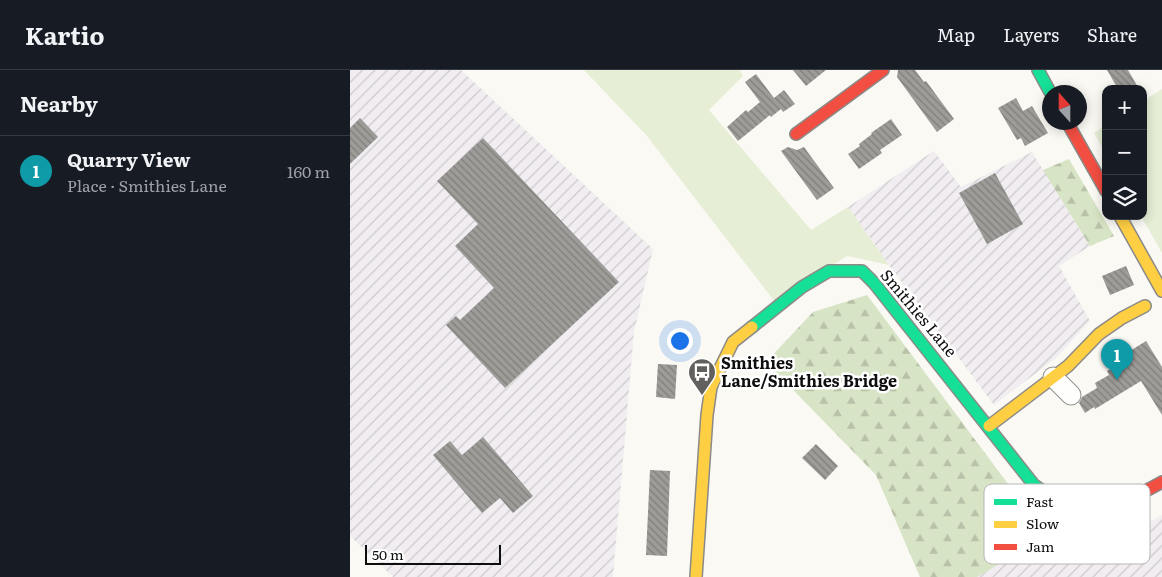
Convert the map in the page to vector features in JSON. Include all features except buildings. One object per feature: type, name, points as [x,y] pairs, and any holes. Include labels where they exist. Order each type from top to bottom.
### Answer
[{"type":"street","points":[[796,134],[883,70]]},
{"type":"street","points":[[1038,70],[1046,85]]},
{"type":"street","points":[[1072,130],[1102,184]]},
{"type":"street","points":[[1122,220],[1162,291]]},
{"type":"street","name":"Smithies Lane","points":[[696,577],[707,415],[711,387],[719,368],[734,342],[796,292],[829,271],[862,271],[874,283],[1033,484]]},
{"type":"street","points":[[989,426],[1068,366],[1099,334],[1122,318],[1145,306]]},
{"type":"street","points":[[1054,377],[1071,395]]},
{"type":"street","name":"Smithies Lane","points":[[1150,489],[1162,482]]},
{"type":"shaded area","points":[[350,70],[461,70],[653,249],[634,332],[613,577],[393,577],[350,536]]},
{"type":"shaded area","points":[[934,151],[961,187],[1032,152],[1090,246],[1059,266],[1090,321],[1056,358],[994,405],[848,207]]},
{"type":"shaded area","points":[[1162,515],[1162,577],[977,577],[999,564],[1150,564],[1150,522]]},
{"type":"green space","points":[[584,70],[740,70],[743,76],[709,110],[811,230],[848,207],[889,265],[847,256],[775,302],[647,136]]},
{"type":"green space","points":[[1162,89],[1162,253],[1143,220],[1147,220],[1147,98]]},
{"type":"green space","points":[[1102,128],[1102,147],[1094,133]]},
{"type":"green space","points":[[1069,159],[1102,215],[1102,220],[1105,220],[1114,236],[1090,246],[1043,170]]},
{"type":"green space","points":[[867,295],[1008,484],[984,484],[984,564],[999,564],[977,577],[920,577],[876,475],[766,362],[813,312]]},
{"type":"traffic: fast","points":[[1038,70],[1046,85]]},
{"type":"traffic: fast","points":[[752,327],[802,287],[829,271],[862,271],[874,283],[1033,484]]},
{"type":"traffic: slow","points":[[1122,220],[1162,291]]},
{"type":"traffic: slow","points":[[989,426],[1068,366],[1099,334],[1122,318],[1145,306]]},
{"type":"traffic: slow","points":[[696,577],[707,415],[711,387],[733,342],[752,327]]},
{"type":"traffic: jam","points":[[796,134],[883,70]]},
{"type":"traffic: jam","points":[[1072,130],[1102,184]]},
{"type":"traffic: jam","points":[[1150,488],[1162,482]]},
{"type":"place","name":"Quarry View","points":[[1117,380]]},
{"type":"place","name":"Smithies Lane/Smithies Bridge","points":[[702,396]]}]
